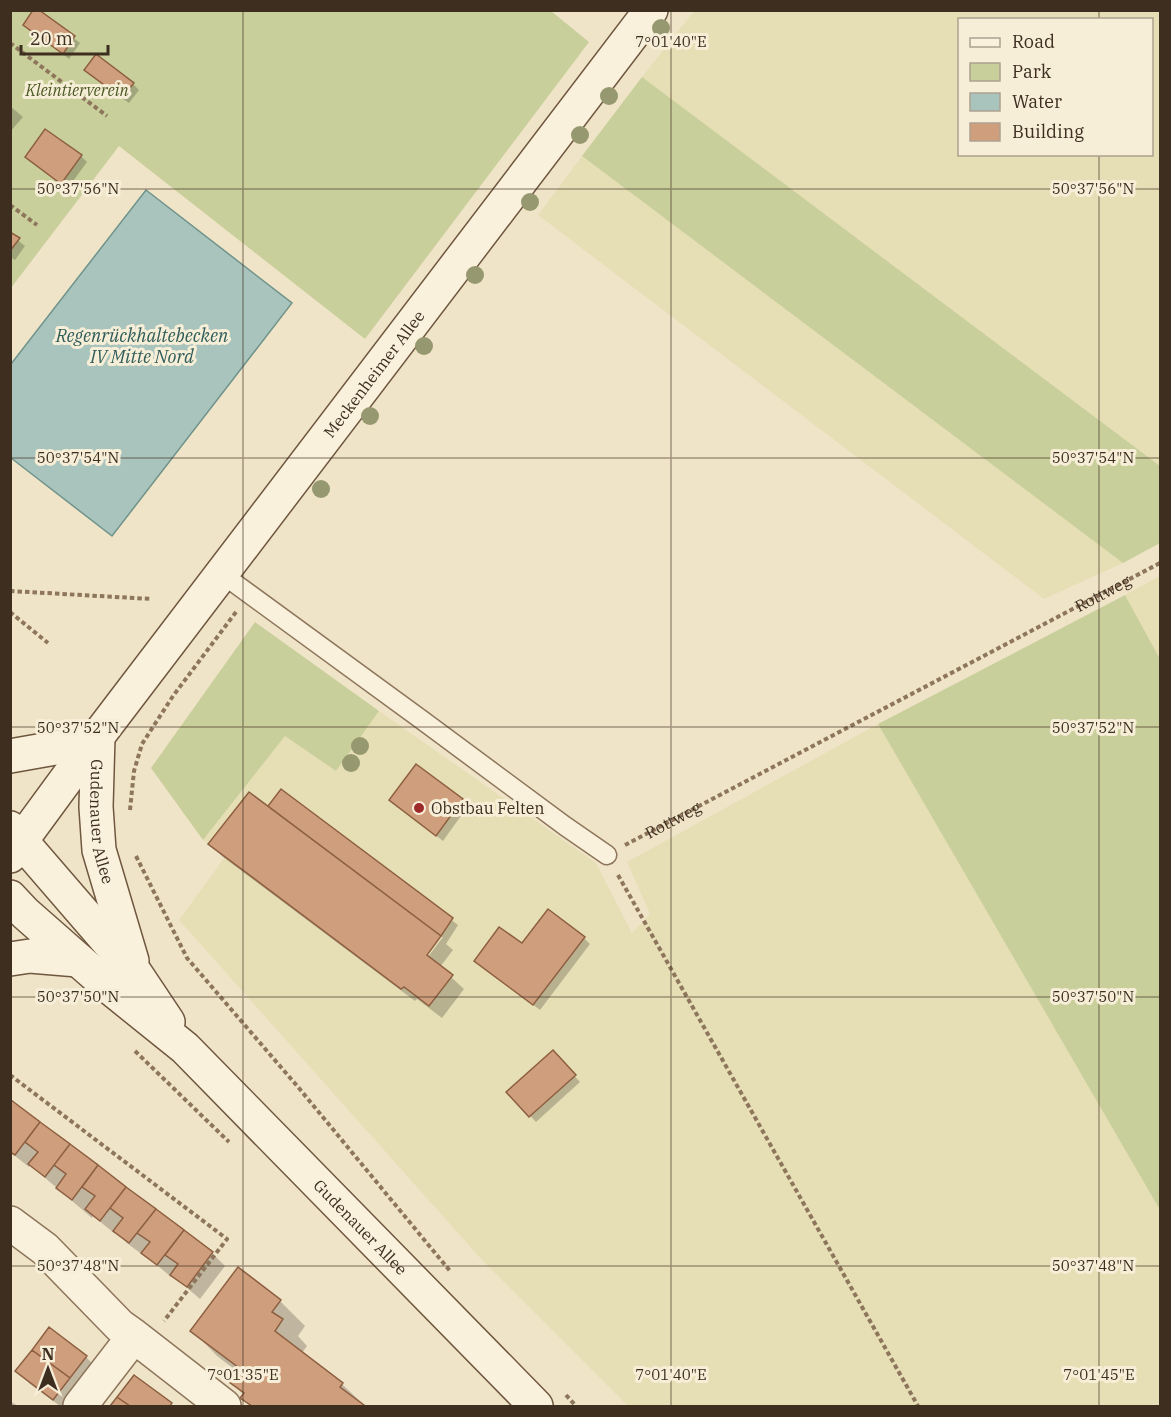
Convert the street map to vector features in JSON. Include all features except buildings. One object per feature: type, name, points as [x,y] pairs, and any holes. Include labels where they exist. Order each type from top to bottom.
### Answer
[{"type":"main road","name":"Meckenheimer Allee","points":[[14,842],[98,736],[651,10]]},
{"type":"main road","points":[[10,756],[61,747],[98,736]]},
{"type":"main road","name":"Gudenauer Allee","points":[[98,736],[96,807],[99,850],[136,974]]},
{"type":"main road","name":"Gudenauer Allee","points":[[14,842],[136,974],[185,1048]]},
{"type":"main road","name":"Gudenauer Allee","points":[[10,897],[78,960],[185,1048],[548,1398]]},
{"type":"main road","points":[[10,959],[30,956],[78,960]]},
{"type":"main road","points":[[10,1223],[45,1249],[120,1326],[224,1407]]},
{"type":"main road","points":[[80,1407],[140,1341]]},
{"type":"lane","points":[[222,574],[607,855]]},
{"type":"path","points":[[10,43],[107,116]]},
{"type":"path","points":[[10,205],[37,225]]},
{"type":"path","name":"Rottweg","points":[[607,855],[1161,563]]},
{"type":"path","points":[[10,591],[152,599]]},
{"type":"path","points":[[130,817],[134,771],[142,744],[173,696],[249,595]]},
{"type":"path","points":[[10,612],[48,643]]},
{"type":"path","points":[[135,855],[187,958],[458,1279]]},
{"type":"path","points":[[607,855],[918,1407]]},
{"type":"path","points":[[128,1044],[237,1149]]},
{"type":"path","points":[[10,1075],[227,1239],[140,1341]]},
{"type":"path","points":[[548,1398],[576,1407]]},
{"type":"shaded area","points":[[694,11],[1160,11],[1160,466],[642,77]]},
{"type":"shaded area","points":[[582,156],[1123,563],[1044,599],[538,215]]},
{"type":"shaded area","points":[[1160,576],[1160,659],[1125,595]]},
{"type":"shaded area","points":[[379,711],[596,863],[632,933],[650,914],[627,862],[878,724],[1160,1210],[1160,1406],[628,1406],[482,1260],[179,920],[225,857],[203,840],[285,735],[336,771]]},
{"type":"green space","name":"Kleintierverein","points":[[10,11],[551,11],[589,42],[365,339],[119,146],[11,288]]},
{"type":"green space","points":[[642,77],[1160,466],[1160,543],[1123,563],[582,156]]},
{"type":"green space","points":[[1125,595],[1160,659],[1160,1210],[878,724]]},
{"type":"green space","points":[[255,622],[379,711],[336,771],[285,736],[203,840],[151,768]]},
{"type":"water","name":"Regenrückhaltebecken IV Mitte Nord","points":[[146,190],[292,303],[112,536],[11,458],[11,364]]},
{"type":"place","name":"Obstbau Felten","points":[[419,808]]}]
